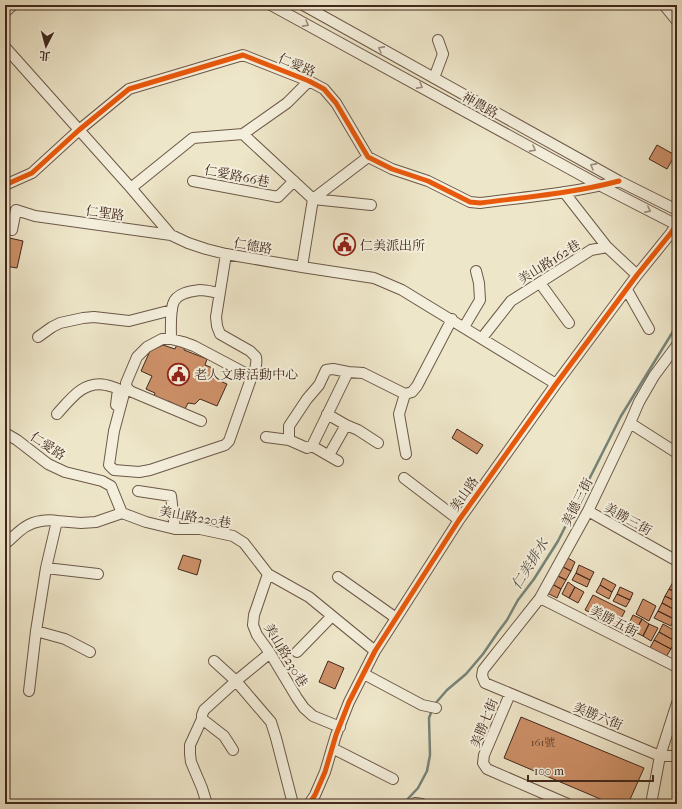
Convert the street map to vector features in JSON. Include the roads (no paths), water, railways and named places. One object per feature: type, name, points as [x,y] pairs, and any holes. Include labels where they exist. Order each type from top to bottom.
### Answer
[{"type":"street","points":[[5,12],[12,5]]},
{"type":"street","name":"神農路","points":[[271,5],[601,186],[677,224]]},
{"type":"street","name":"神農路","points":[[303,5],[619,181],[677,210]]},
{"type":"street","points":[[664,5],[677,21]]},
{"type":"street","points":[[434,78],[442,54],[438,40]]},
{"type":"street","name":"仁德路","points":[[7,53],[131,188],[170,235],[188,243],[226,254],[374,278],[402,290],[452,319],[556,384]]},
{"type":"street","name":"仁愛路","points":[[5,184],[32,173],[79,130],[129,89],[243,55],[309,81],[324,89],[336,103],[368,157]]},
{"type":"street","name":"仁愛路","points":[[244,134],[287,103],[309,81]]},
{"type":"street","points":[[131,188],[193,138],[244,134],[313,199],[371,205]]},
{"type":"street","points":[[302,267],[313,199],[368,157],[392,169],[428,182],[470,202],[480,204],[601,186],[619,181]]},
{"type":"street","name":"仁愛路66巷","points":[[193,181],[278,197],[294,181]]},
{"type":"street","points":[[564,192],[607,247],[637,275]]},
{"type":"street","name":"仁聖路","points":[[12,230],[16,210],[35,216],[170,235]]},
{"type":"street","name":"美山路","points":[[313,801],[325,772],[349,702],[375,651],[459,520],[556,384],[677,224]]},
{"type":"street","name":"美山路162巷","points":[[482,338],[512,301],[591,250],[607,247]]},
{"type":"street","points":[[226,254],[219,292],[216,317],[217,326],[220,334],[250,352],[256,357],[257,363],[229,441],[225,445],[150,470],[139,472],[114,470],[109,465],[114,431],[126,383],[137,357],[147,347],[162,339],[171,339],[194,346],[243,372],[249,374],[253,373]]},
{"type":"street","points":[[464,326],[480,300],[479,283],[476,271]]},
{"type":"street","points":[[540,282],[568,322]]},
{"type":"street","points":[[171,339],[172,310],[174,302],[178,296],[186,292],[201,290],[219,292]]},
{"type":"street","points":[[627,290],[649,329]]},
{"type":"street","points":[[38,337],[60,323],[83,318],[94,317],[129,321],[172,310]]},
{"type":"street","points":[[289,440],[289,426],[307,399],[319,385],[326,370],[333,369],[363,373],[405,394],[412,392],[417,386],[452,319]]},
{"type":"street","name":"美德三街","points":[[510,694],[484,683],[482,676],[483,670],[540,598],[588,511],[639,402],[654,376],[677,345]]},
{"type":"street","points":[[312,446],[348,372]]},
{"type":"street","points":[[5,544],[25,526],[34,522],[52,520],[81,523],[96,522],[122,513],[111,486],[102,481],[118,389],[104,384],[86,386],[57,414]]},
{"type":"street","points":[[126,386],[130,391],[201,421]]},
{"type":"street","points":[[405,394],[400,414],[406,454]]},
{"type":"street","points":[[327,414],[358,430],[378,443]]},
{"type":"street","points":[[630,423],[677,453]]},
{"type":"street","points":[[329,455],[346,425]]},
{"type":"street","name":"仁愛路","points":[[5,433],[18,440],[48,464],[64,472],[102,481]]},
{"type":"street","points":[[266,436],[289,440],[307,448],[312,446],[338,460]]},
{"type":"street","points":[[404,478],[459,520]]},
{"type":"street","points":[[138,491],[171,496],[175,529]]},
{"type":"street","name":"美勝三街","points":[[588,511],[677,561]]},
{"type":"street","name":"美山路220巷","points":[[122,513],[146,522],[175,529],[200,529],[233,536],[244,543],[268,574],[309,597],[375,651]]},
{"type":"street","points":[[29,691],[36,631],[46,568],[57,521]]},
{"type":"street","points":[[46,568],[98,574]]},
{"type":"street","name":"美山路230巷","points":[[268,574],[254,615],[253,625],[257,635],[304,708],[313,716],[340,727]]},
{"type":"street","points":[[338,577],[396,618]]},
{"type":"street","name":"美勝五街","points":[[540,598],[677,667]]},
{"type":"street","points":[[297,652],[332,616]]},
{"type":"street","points":[[36,631],[65,639],[90,652]]},
{"type":"street","points":[[207,804],[191,762],[190,754],[190,745],[202,719],[204,710],[270,653]]},
{"type":"street","points":[[214,661],[236,681],[271,722],[293,804]]},
{"type":"street","points":[[364,674],[422,705],[433,707]]},
{"type":"street","name":"美勝六街","points":[[510,694],[660,756],[677,756]]},
{"type":"street","name":"美勝七街","points":[[510,694],[484,756],[484,763],[487,769],[568,804]]},
{"type":"street","points":[[651,804],[660,756],[677,703]]},
{"type":"street","points":[[202,719],[224,736],[233,750]]},
{"type":"street","points":[[332,748],[393,779]]},
{"type":"street","points":[[414,804],[422,804]]},
{"type":"waterway","name":"仁美排水","points":[[434,705],[447,690],[466,674],[483,654],[507,620],[518,600],[534,579],[558,541],[621,416],[677,325]]},
{"type":"waterway","name":"仁美排水","points":[[403,804],[418,788],[427,771],[430,755],[429,718],[432,710]]},
{"type":"place","name":"仁美派出所","points":[[345,245]]},
{"type":"place","name":"老人文康活動中心","points":[[179,374]]}]
